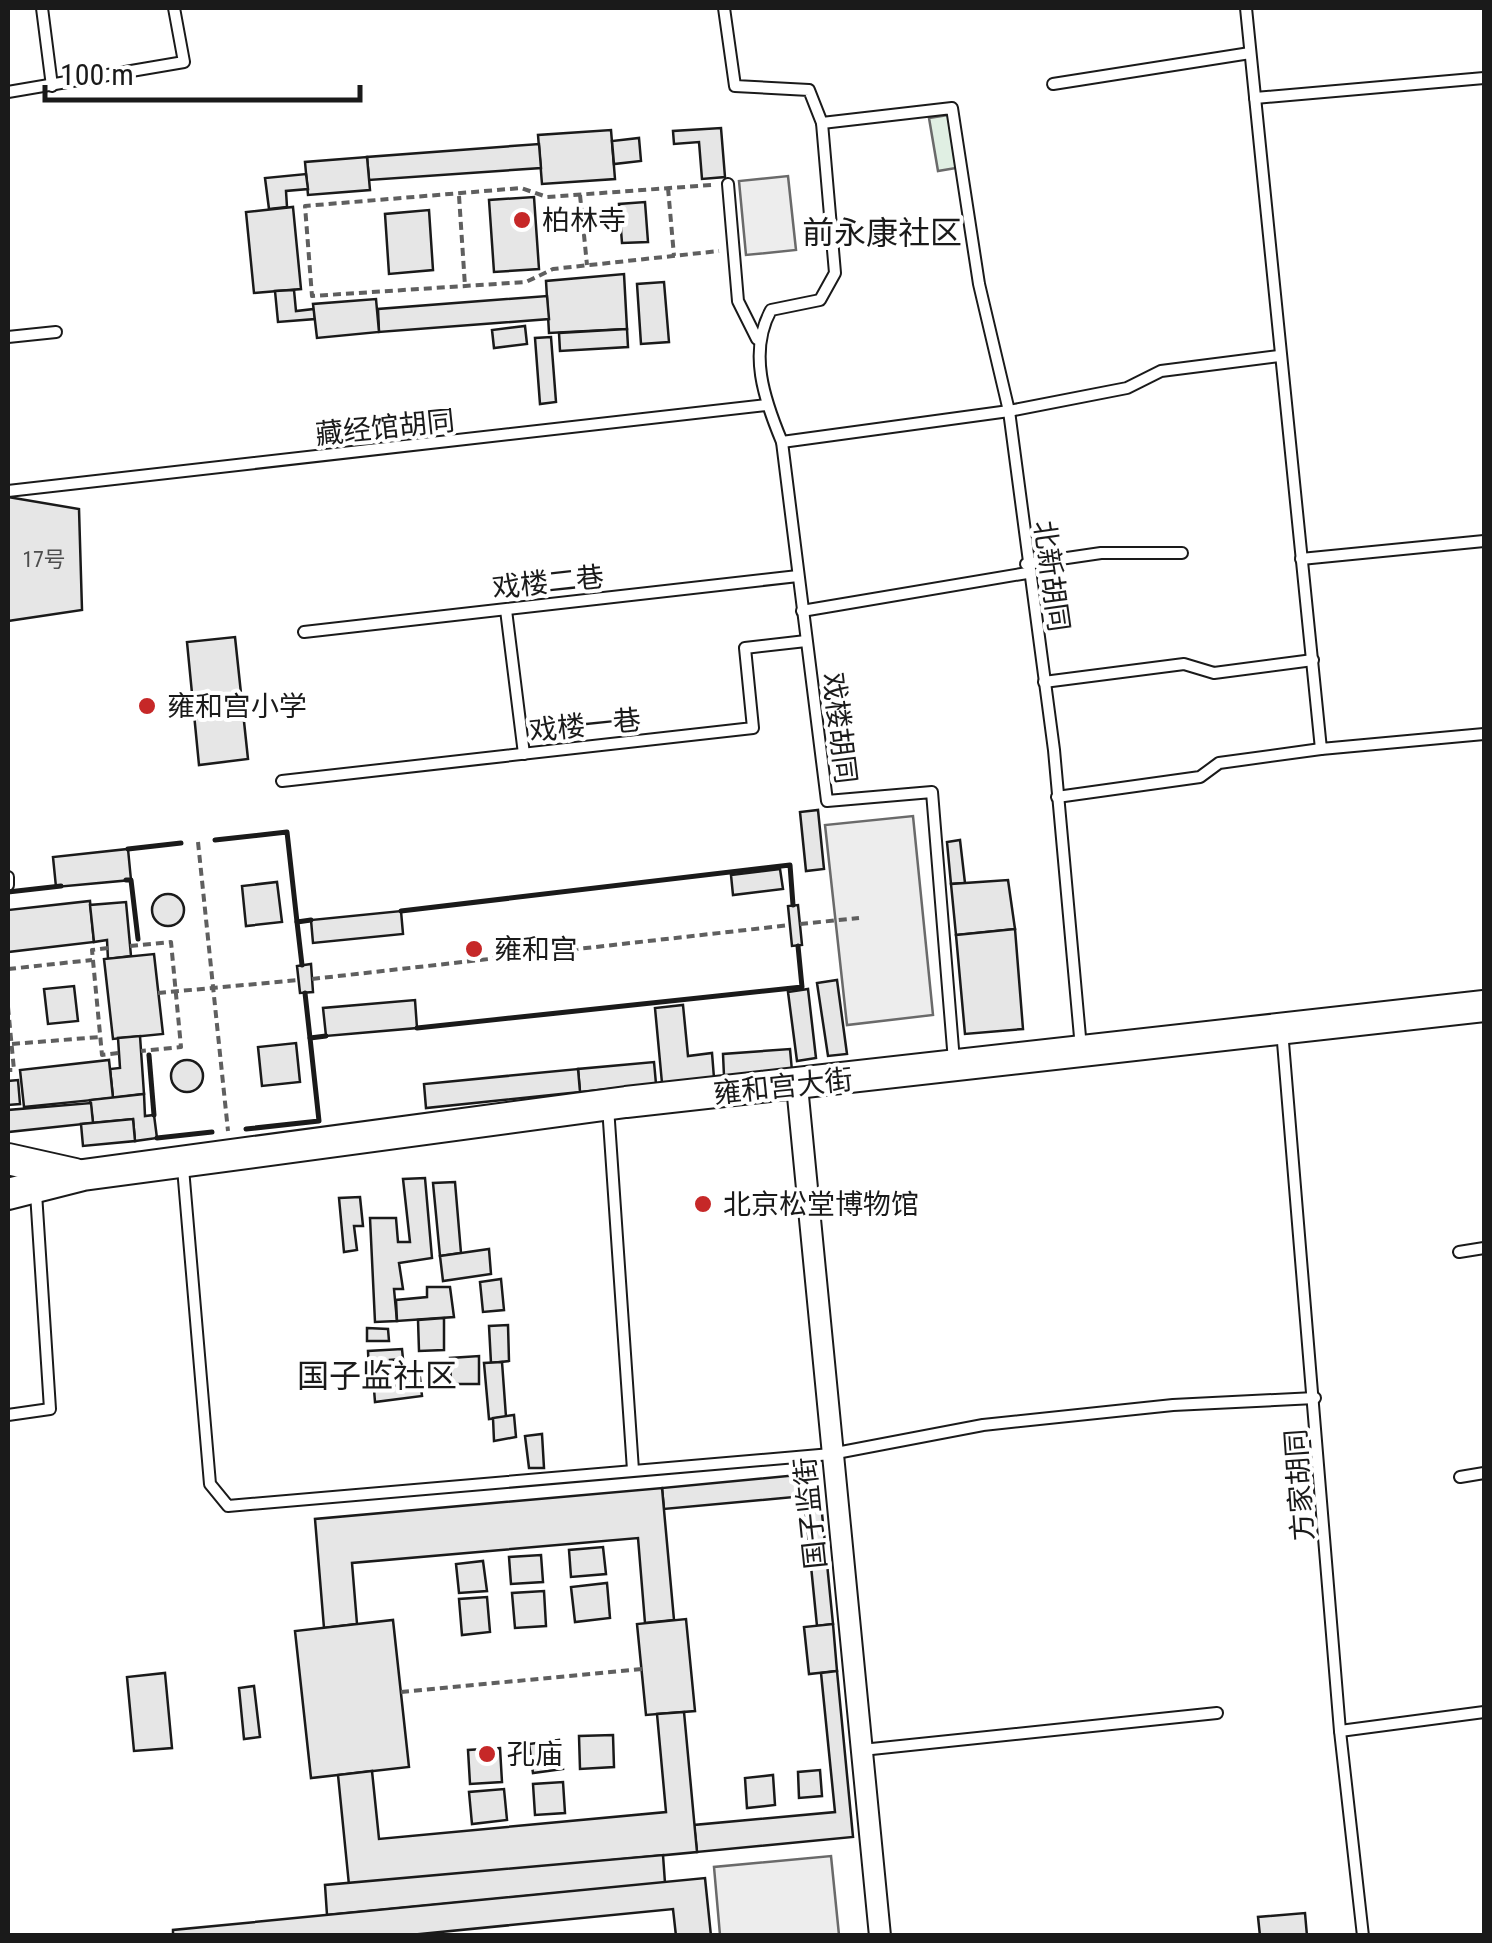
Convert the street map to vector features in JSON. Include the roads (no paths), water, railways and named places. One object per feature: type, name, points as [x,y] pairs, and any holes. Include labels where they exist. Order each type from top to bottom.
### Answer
[{"type":"main road","name":"雍和宫大街","points":[[22,1191],[83,1176],[608,1105],[1484,1006]]},
{"type":"main road","name":"雍和宫大街","points":[[8,1159],[83,1176]]},
{"type":"street","name":"国子监街","points":[[797,1086],[880,1936]]},
{"type":"lane","points":[[42,8],[52,86]]},
{"type":"lane","points":[[8,92],[184,62],[174,8]]},
{"type":"lane","points":[[724,8],[735,86],[808,90],[822,123],[836,273],[820,300],[771,310],[758,340]]},
{"type":"lane","points":[[1246,8],[1322,749]]},
{"type":"lane","points":[[1053,84],[1250,53]]},
{"type":"lane","points":[[1254,98],[1484,78]]},
{"type":"lane","name":"北新胡同","points":[[822,123],[952,108],[979,284],[1009,411],[1058,797],[1082,1054]]},
{"type":"lane","name":"戏楼胡同","points":[[728,184],[738,301],[758,340],[766,404],[782,442],[827,801],[932,792],[955,1067]]},
{"type":"lane","points":[[8,337],[56,332]]},
{"type":"lane","points":[[782,442],[1009,411],[1127,388],[1161,371],[1279,356]]},
{"type":"lane","name":"藏经馆胡同","points":[[8,491],[766,404]]},
{"type":"lane","points":[[1301,558],[1484,541]]},
{"type":"lane","points":[[802,611],[1101,553],[1182,553]]},
{"type":"lane","name":"戏楼二巷","points":[[304,632],[798,576]]},
{"type":"lane","points":[[506,610],[524,754]]},
{"type":"lane","name":"戏楼一巷","points":[[282,781],[754,728],[745,648],[806,641]]},
{"type":"lane","points":[[1044,682],[1184,664],[1214,674],[1312,660]]},
{"type":"lane","points":[[1058,797],[1200,777],[1219,763],[1484,734]]},
{"type":"lane","points":[[8,878],[8,886]]},
{"type":"lane","name":"方家胡同","points":[[1282,1030],[1340,1731],[1363,1936]]},
{"type":"lane","points":[[608,1105],[633,1470]]},
{"type":"lane","points":[[182,1162],[210,1484],[228,1506],[831,1454],[1002,1423],[1173,1404],[1315,1398]]},
{"type":"lane","points":[[8,1415],[50,1409],[22,1191]]},
{"type":"lane","points":[[1459,1252],[1484,1248]]},
{"type":"lane","points":[[1460,1477],[1484,1474]]},
{"type":"lane","points":[[1340,1731],[1484,1712]]},
{"type":"lane","points":[[861,1750],[1217,1713]]},
{"type":"place","name":"柏林寺","points":[[522,220]]},
{"type":"place","name":"雍和宫小学","points":[[147,706]]},
{"type":"place","name":"雍和宫","points":[[474,949]]},
{"type":"place","name":"北京松堂博物馆","points":[[703,1204]]},
{"type":"place","name":"孔庙","points":[[487,1754]]},
{"type":"district","name":"前永康社区","points":[[882,233]]},
{"type":"district","name":"国子监社区","points":[[377,1376]]}]
